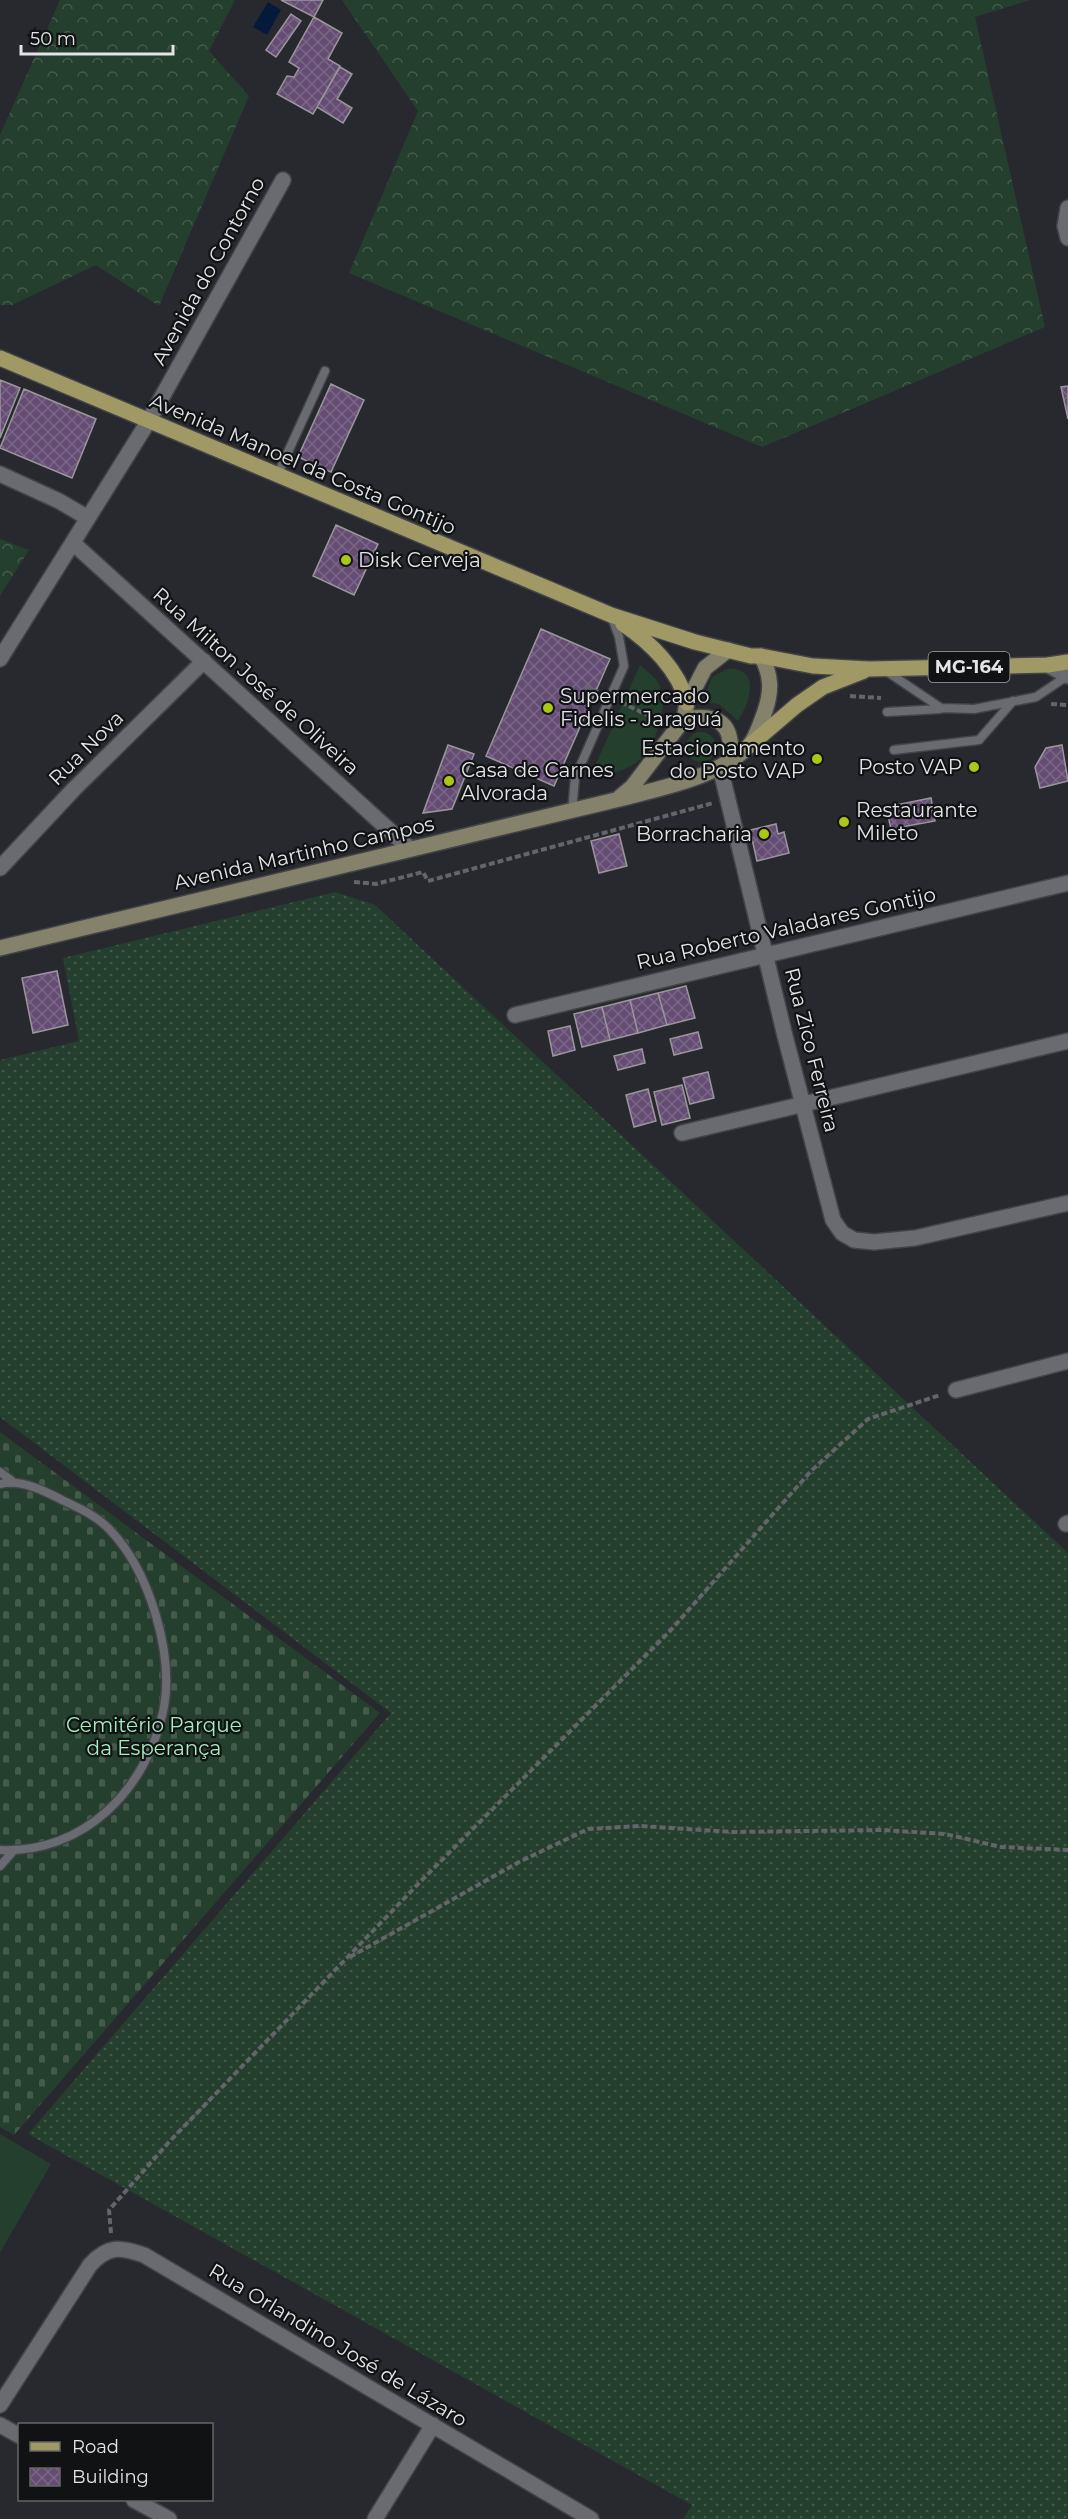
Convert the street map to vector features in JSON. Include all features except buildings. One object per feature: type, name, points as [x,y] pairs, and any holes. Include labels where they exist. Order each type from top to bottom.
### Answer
[{"type":"main road","name":"Avenida Manoel da Costa Gontijo","points":[[0,358],[611,615],[751,657],[761,656],[813,666],[877,669]]},
{"type":"main road","points":[[611,615],[636,633],[666,663],[684,692],[687,703]]},
{"type":"main road","points":[[618,800],[632,787],[681,724],[687,703],[705,669],[728,650]]},
{"type":"main road","points":[[749,746],[759,728],[770,696],[771,680],[761,656]]},
{"type":"main road","name":"MG-164","points":[[877,669],[1048,665],[1068,662]]},
{"type":"main road","points":[[749,746],[797,705],[823,687],[877,669]]},
{"type":"main road","points":[[681,724],[700,716],[721,724],[729,730],[732,741],[725,763]]},
{"type":"main road","name":"Avenida Martinho Campos","points":[[0,948],[618,800],[674,784],[725,763],[749,746]]},
{"type":"street","name":"Avenida do Contorno","points":[[0,659],[148,422],[283,180]]},
{"type":"street","points":[[1068,208],[1065,226],[1068,238]]},
{"type":"street","points":[[0,474],[59,501],[88,518]]},
{"type":"street","name":"Rua Milton José de Oliveira","points":[[73,543],[410,849]]},
{"type":"street","name":"Rua Nova","points":[[0,868],[74,789],[204,661]]},
{"type":"street","points":[[1048,665],[1068,676]]},
{"type":"street","name":"Rua Zico Ferreira","points":[[725,763],[766,954],[803,1104],[833,1220],[842,1233],[854,1240],[874,1242],[915,1238],[1068,1203]]},
{"type":"street","name":"Rua Roberto Valadares Gontijo","points":[[515,1014],[1068,883]]},
{"type":"street","points":[[682,1133],[1068,1041]]},
{"type":"street","points":[[956,1390],[1068,1361]]},
{"type":"street","points":[[0,2405],[72,2292],[100,2254],[112,2249]]},
{"type":"street","name":"Rua Orlandino José de Lázaro","points":[[112,2249],[128,2250],[144,2255],[591,2519]]},
{"type":"street","points":[[0,2425],[18,2435]]},
{"type":"street","points":[[375,2519],[433,2425]]},
{"type":"street","points":[[138,2501],[169,2519]]},
{"type":"lane","points":[[277,476],[325,371]]},
{"type":"lane","points":[[572,811],[574,778],[624,666],[619,637],[611,615]]},
{"type":"lane","points":[[877,669],[941,708]]},
{"type":"lane","points":[[886,712],[941,708],[974,709],[1036,697],[1068,676]]},
{"type":"lane","points":[[894,750],[979,740],[1014,701]]},
{"type":"lane","points":[[0,1472],[12,1481],[44,1490],[93,1515],[110,1530],[143,1580],[160,1630],[165,1668],[163,1712],[145,1764],[123,1795],[104,1815],[73,1835],[40,1846],[0,1850]]},
{"type":"lane","points":[[0,1484],[12,1481]]},
{"type":"lane","points":[[0,1866],[14,1850]]},
{"type":"path","points":[[586,687],[681,724]]},
{"type":"path","points":[[112,2249],[109,2210],[170,2142],[344,1960],[670,1631],[811,1471],[868,1419],[956,1390]]},
{"type":"path","points":[[344,1960],[519,1862],[588,1829],[640,1826],[733,1832],[884,1830],[945,1834],[1001,1847],[1068,1850]]},
{"type":"green space","points":[[60,0],[235,0],[209,51],[249,96],[159,306],[96,265],[12,305],[0,305],[0,135]]},
{"type":"green space","points":[[342,0],[1030,0],[975,17],[1045,327],[762,447],[349,273],[418,111]]},
{"type":"green space","points":[[0,539],[29,550],[0,596]]},
{"type":"green space","points":[[640,665],[657,681],[661,690],[662,713],[654,738],[649,749],[634,764],[618,771],[590,777]]},
{"type":"green space","points":[[727,669],[738,670],[749,680],[749,696],[738,721],[719,704],[703,702],[712,677]]},
{"type":"green space","points":[[701,732],[712,736],[716,747],[712,758],[701,762],[690,758],[686,747],[690,736]]},
{"type":"green space","points":[[335,892],[375,905],[1068,1553],[1068,2519],[683,2519],[692,2505],[28,2134],[391,1713],[0,1417],[0,1060],[79,1041],[63,958]]},
{"type":"green space","name":"Cemitério Parque da Esperança","points":[[0,1432],[380,1713],[14,2135],[0,2127]]},
{"type":"green space","points":[[0,2134],[51,2164],[0,2253]]},
{"type":"water","points":[[268,2],[281,10],[267,35],[253,27]]},
{"type":"place","name":"Disk Cerveja","points":[[346,560]]},
{"type":"place","name":"Supermercado Fidelis - Jaraguá","points":[[548,708]]},
{"type":"place","name":"Estacionamento do Posto VAP","points":[[817,759]]},
{"type":"place","name":"Posto VAP","points":[[974,767]]},
{"type":"place","name":"Casa de Carnes Alvorada","points":[[449,781]]},
{"type":"place","name":"Restaurante Mileto","points":[[844,822]]},
{"type":"place","name":"Borracharia","points":[[764,834]]}]
